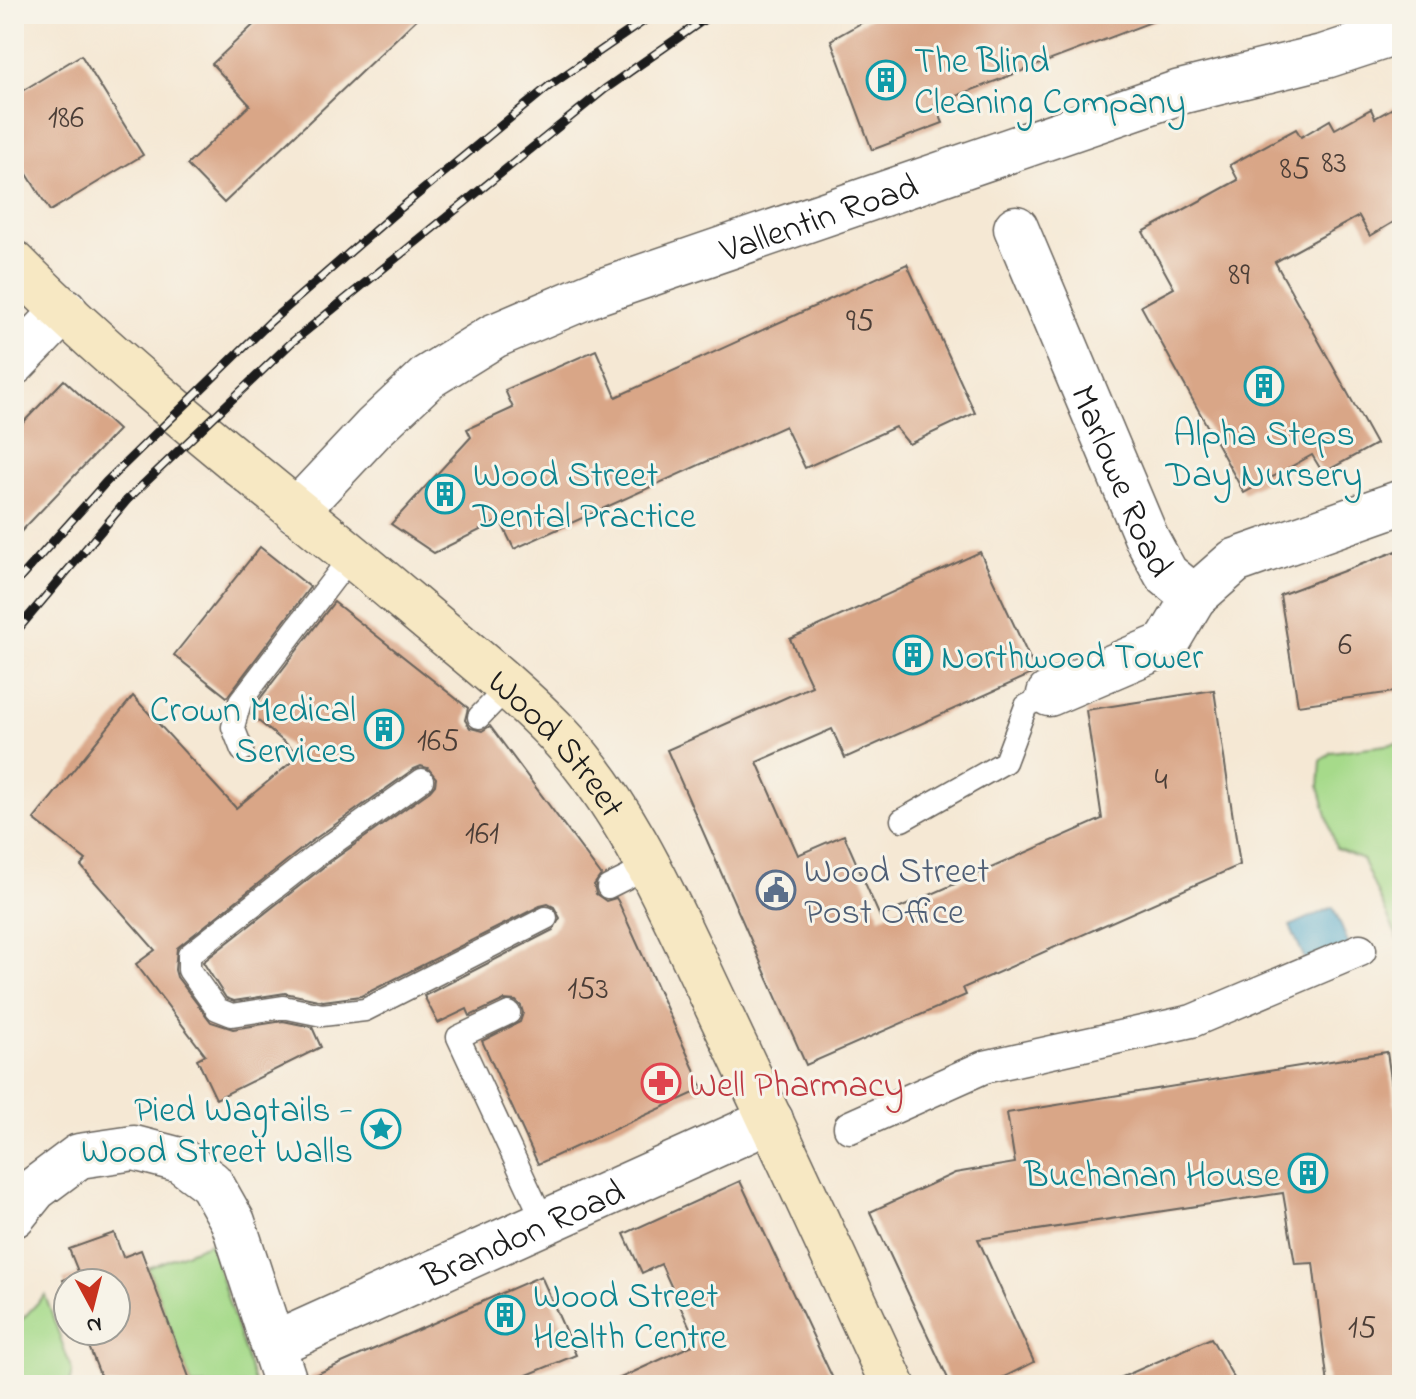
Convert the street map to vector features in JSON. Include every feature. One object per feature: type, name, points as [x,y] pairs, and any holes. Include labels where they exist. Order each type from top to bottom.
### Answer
[{"type":"main road","name":"Wood Street","points":[[14,263],[164,402],[352,555],[494,702],[557,733],[606,796],[650,866],[893,1385]]},
{"type":"street","name":"Vallentin Road","points":[[296,511],[374,428],[428,377],[494,336],[595,293],[1151,102],[1326,56],[1402,31]]},
{"type":"street","name":"Marlowe Road","points":[[1016,228],[1147,539],[1166,574],[1194,597],[1235,561],[1402,502]]},
{"type":"street","points":[[14,363],[65,310]]},
{"type":"street","points":[[1049,694],[1166,644],[1194,597]]},
{"type":"street","points":[[850,1127],[984,1067],[1192,1021],[1360,950]]},
{"type":"street","name":"Brandon Road","points":[[279,1365],[544,1222],[771,1120]]},
{"type":"street","points":[[14,1215],[35,1189],[79,1156],[134,1148],[180,1160],[211,1183],[233,1222],[279,1365]]},
{"type":"lane","points":[[242,750],[233,727],[240,702],[352,555]]},
{"type":"lane","points":[[902,820],[1005,762],[1026,706],[1049,694]]},
{"type":"lane","points":[[422,780],[318,854],[189,955],[189,970],[217,1009],[232,1015],[283,1007],[322,1015],[365,1010],[546,918]]},
{"type":"lane","points":[[608,887],[650,866]]},
{"type":"lane","points":[[509,1013],[458,1037],[544,1222]]},
{"type":"green space","points":[[1402,743],[1402,948],[1362,859],[1336,848],[1319,787],[1321,761],[1331,752]]},
{"type":"green space","points":[[210,1243],[255,1385],[192,1385],[148,1268]]},
{"type":"green space","points":[[45,1295],[52,1315],[52,1347],[63,1347],[72,1371],[69,1385],[14,1385],[14,1328]]},
{"type":"water","points":[[1333,907],[1350,947],[1308,966],[1290,926]]},
{"type":"building","points":[[265,14],[422,14],[224,203],[187,165],[250,105],[212,64]]},
{"type":"building","points":[[877,14],[1161,14],[1162,18],[935,104],[943,123],[872,150],[831,40]]},
{"type":"building","points":[[81,55],[143,155],[50,211],[14,153],[14,96]]},
{"type":"building","points":[[1402,103],[1402,217],[1370,236],[1359,216],[1275,262],[1376,444],[1323,473],[1312,455],[1244,493],[1141,306],[1174,288],[1143,232],[1238,180],[1230,165],[1296,129],[1301,137],[1330,120],[1335,129],[1371,109],[1375,118]]},
{"type":"building","points":[[907,264],[975,413],[909,444],[895,427],[805,468],[785,426],[514,549],[500,520],[434,553],[391,524],[471,437],[467,429],[513,408],[505,390],[596,350],[616,397]]},
{"type":"building","points":[[64,380],[118,430],[14,539],[14,432]]},
{"type":"building","points":[[260,547],[310,587],[227,697],[174,655]]},
{"type":"building","points":[[1402,549],[1402,691],[1298,705],[1280,595]]},
{"type":"building","points":[[980,552],[1036,672],[845,758],[832,729],[757,762],[798,855],[844,835],[880,917],[1102,819],[1086,710],[1214,690],[1240,865],[963,988],[966,995],[806,1065],[667,750],[812,686],[790,639]]},
{"type":"building","points":[[334,602],[468,708],[465,720],[470,728],[482,731],[490,726],[601,875],[594,885],[596,894],[606,901],[616,898],[618,901],[703,1089],[538,1164],[482,1041],[520,1022],[523,1013],[521,1006],[516,1001],[504,1000],[470,1016],[467,1009],[438,1023],[424,996],[553,930],[560,918],[554,907],[548,904],[361,996],[323,1001],[285,993],[234,1001],[226,998],[203,962],[326,865],[430,791],[436,778],[428,768],[421,766],[309,843],[177,948],[177,977],[211,1022],[233,1029],[283,1021],[312,1027],[321,1047],[216,1099],[197,1059],[205,1055],[136,964],[155,950],[81,866],[86,860],[34,819],[133,696],[236,808],[300,755],[251,715],[253,708]]},
{"type":"building","points":[[1387,1052],[1402,1153],[1402,1385],[1328,1385],[1313,1263],[1295,1264],[1283,1193],[978,1239],[1034,1362],[988,1385],[951,1385],[870,1212],[955,1173],[1015,1163],[1007,1113]]},
{"type":"building","points":[[740,1181],[836,1385],[605,1385],[697,1343],[661,1264],[642,1273],[624,1234]]},
{"type":"building","points":[[114,1233],[123,1257],[141,1250],[192,1385],[104,1385],[89,1347],[132,1347],[132,1267],[76,1267],[69,1249]]},
{"type":"building","name":"Wood Street Health Centre","points":[[541,1276],[576,1355],[527,1375],[532,1385],[310,1385],[310,1377]]},
{"type":"building","points":[[1211,1338],[1238,1385],[1104,1385]]},
{"type":"railway","points":[[14,585],[106,482],[270,322],[396,212],[549,86],[654,14]]},
{"type":"railway","points":[[14,634],[127,500],[291,343],[605,89],[712,14]]},
{"type":"place","name":"The Blind Cleaning Company","points":[[886,80]]},
{"type":"place","name":"Alpha Steps Day Nursery","points":[[1264,386]]},
{"type":"place","name":"Wood Street Dental Practice","points":[[445,494]]},
{"type":"place","name":"Northwood Tower","points":[[913,655]]},
{"type":"place","name":"Crown Medical Services","points":[[384,729]]},
{"type":"place","name":"Wood Street Post Office","points":[[776,890]]},
{"type":"place","name":"Well Pharmacy","points":[[661,1083]]},
{"type":"place","name":"Pied Wagtails - Wood Street Walls","points":[[381,1129]]},
{"type":"place","name":"Buchanan House","points":[[1308,1173]]},
{"type":"place","name":"Wood Street Health Centre","points":[[505,1315]]}]
